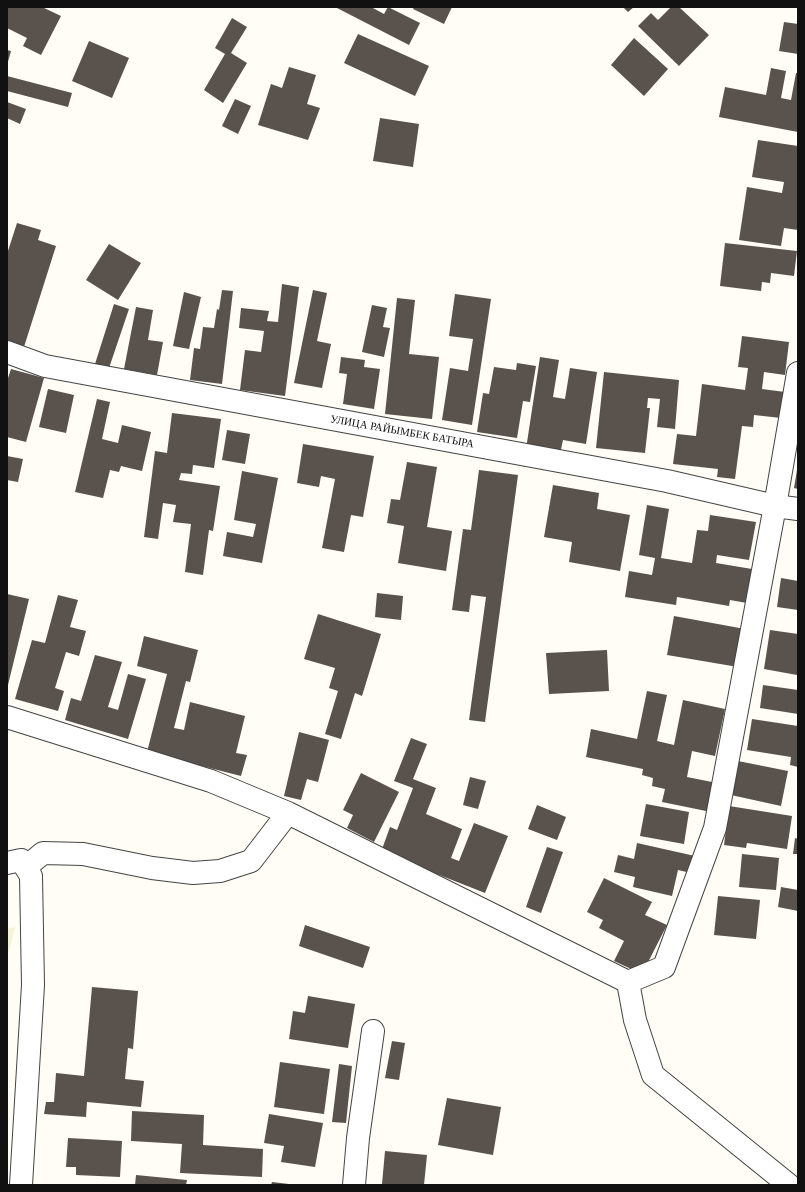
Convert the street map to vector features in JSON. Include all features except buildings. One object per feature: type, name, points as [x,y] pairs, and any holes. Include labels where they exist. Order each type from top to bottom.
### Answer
[{"type":"street","name":"УЛИЦА РАЙЫМБЕК БАТЫРА","points":[[7,352],[45,366],[667,481],[775,506],[798,509]]},
{"type":"street","points":[[7,717],[211,781],[288,813],[628,982],[664,967],[715,828],[775,506],[798,373]]},
{"type":"street","points":[[21,1185],[33,985],[31,876],[16,865],[43,853],[83,854],[152,868],[193,872],[220,871],[250,861],[288,813]]},
{"type":"street","points":[[628,982],[635,1020],[653,1074],[790,1185]]},
{"type":"street","points":[[354,1185],[358,1138],[373,1031]]},
{"type":"shaded area","points":[[15,927],[7,958],[7,929]]}]
